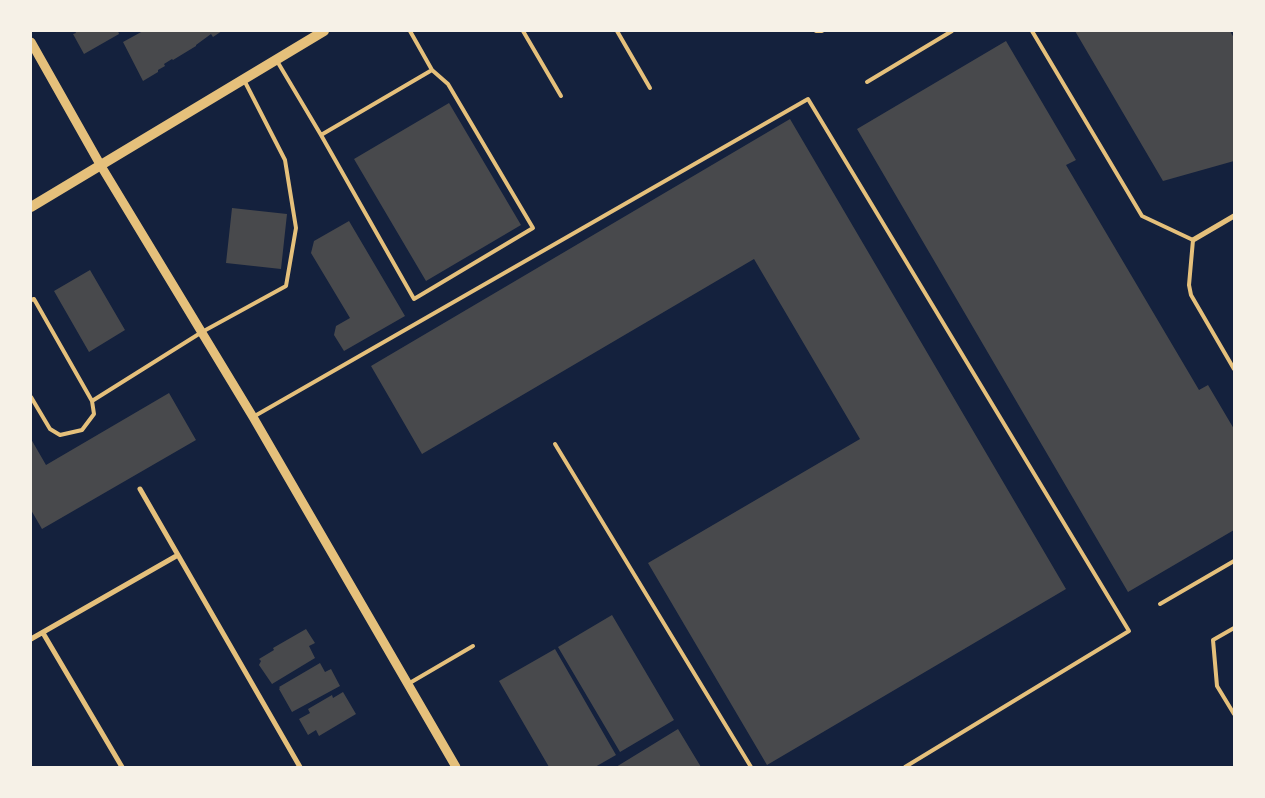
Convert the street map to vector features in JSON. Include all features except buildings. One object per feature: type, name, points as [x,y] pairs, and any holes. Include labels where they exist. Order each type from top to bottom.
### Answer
[{"type":"main road","points":[[31,207],[324,31]]},
{"type":"street","points":[[31,42],[101,166],[253,417],[456,767]]},
{"type":"street","points":[[1193,240],[1234,216]]},
{"type":"street","points":[[140,489],[300,767]]},
{"type":"street","points":[[31,639],[178,555]]},
{"type":"street","points":[[43,633],[122,767]]},
{"type":"lane","points":[[277,60],[414,299],[533,228],[448,84],[432,70],[410,31]]},
{"type":"lane","points":[[523,31],[561,96]]},
{"type":"lane","points":[[617,31],[650,88]]},
{"type":"lane","points":[[816,31],[822,31]]},
{"type":"lane","points":[[867,82],[952,31]]},
{"type":"lane","points":[[1032,31],[1142,216],[1193,240],[1189,285],[1191,295],[1234,369]]},
{"type":"lane","points":[[321,135],[432,70]]},
{"type":"lane","points":[[92,401],[202,332],[286,286],[296,228],[285,160],[244,80]]},
{"type":"lane","points":[[253,417],[808,99],[1129,631],[905,767]]},
{"type":"lane","points":[[31,300],[34,299],[92,401],[94,414],[82,430],[60,435],[50,430],[31,397]]},
{"type":"lane","points":[[555,444],[751,767]]},
{"type":"lane","points":[[1160,604],[1234,560]]},
{"type":"lane","points":[[1234,628],[1213,640],[1217,686],[1234,714]]},
{"type":"lane","points":[[408,684],[473,646]]}]
